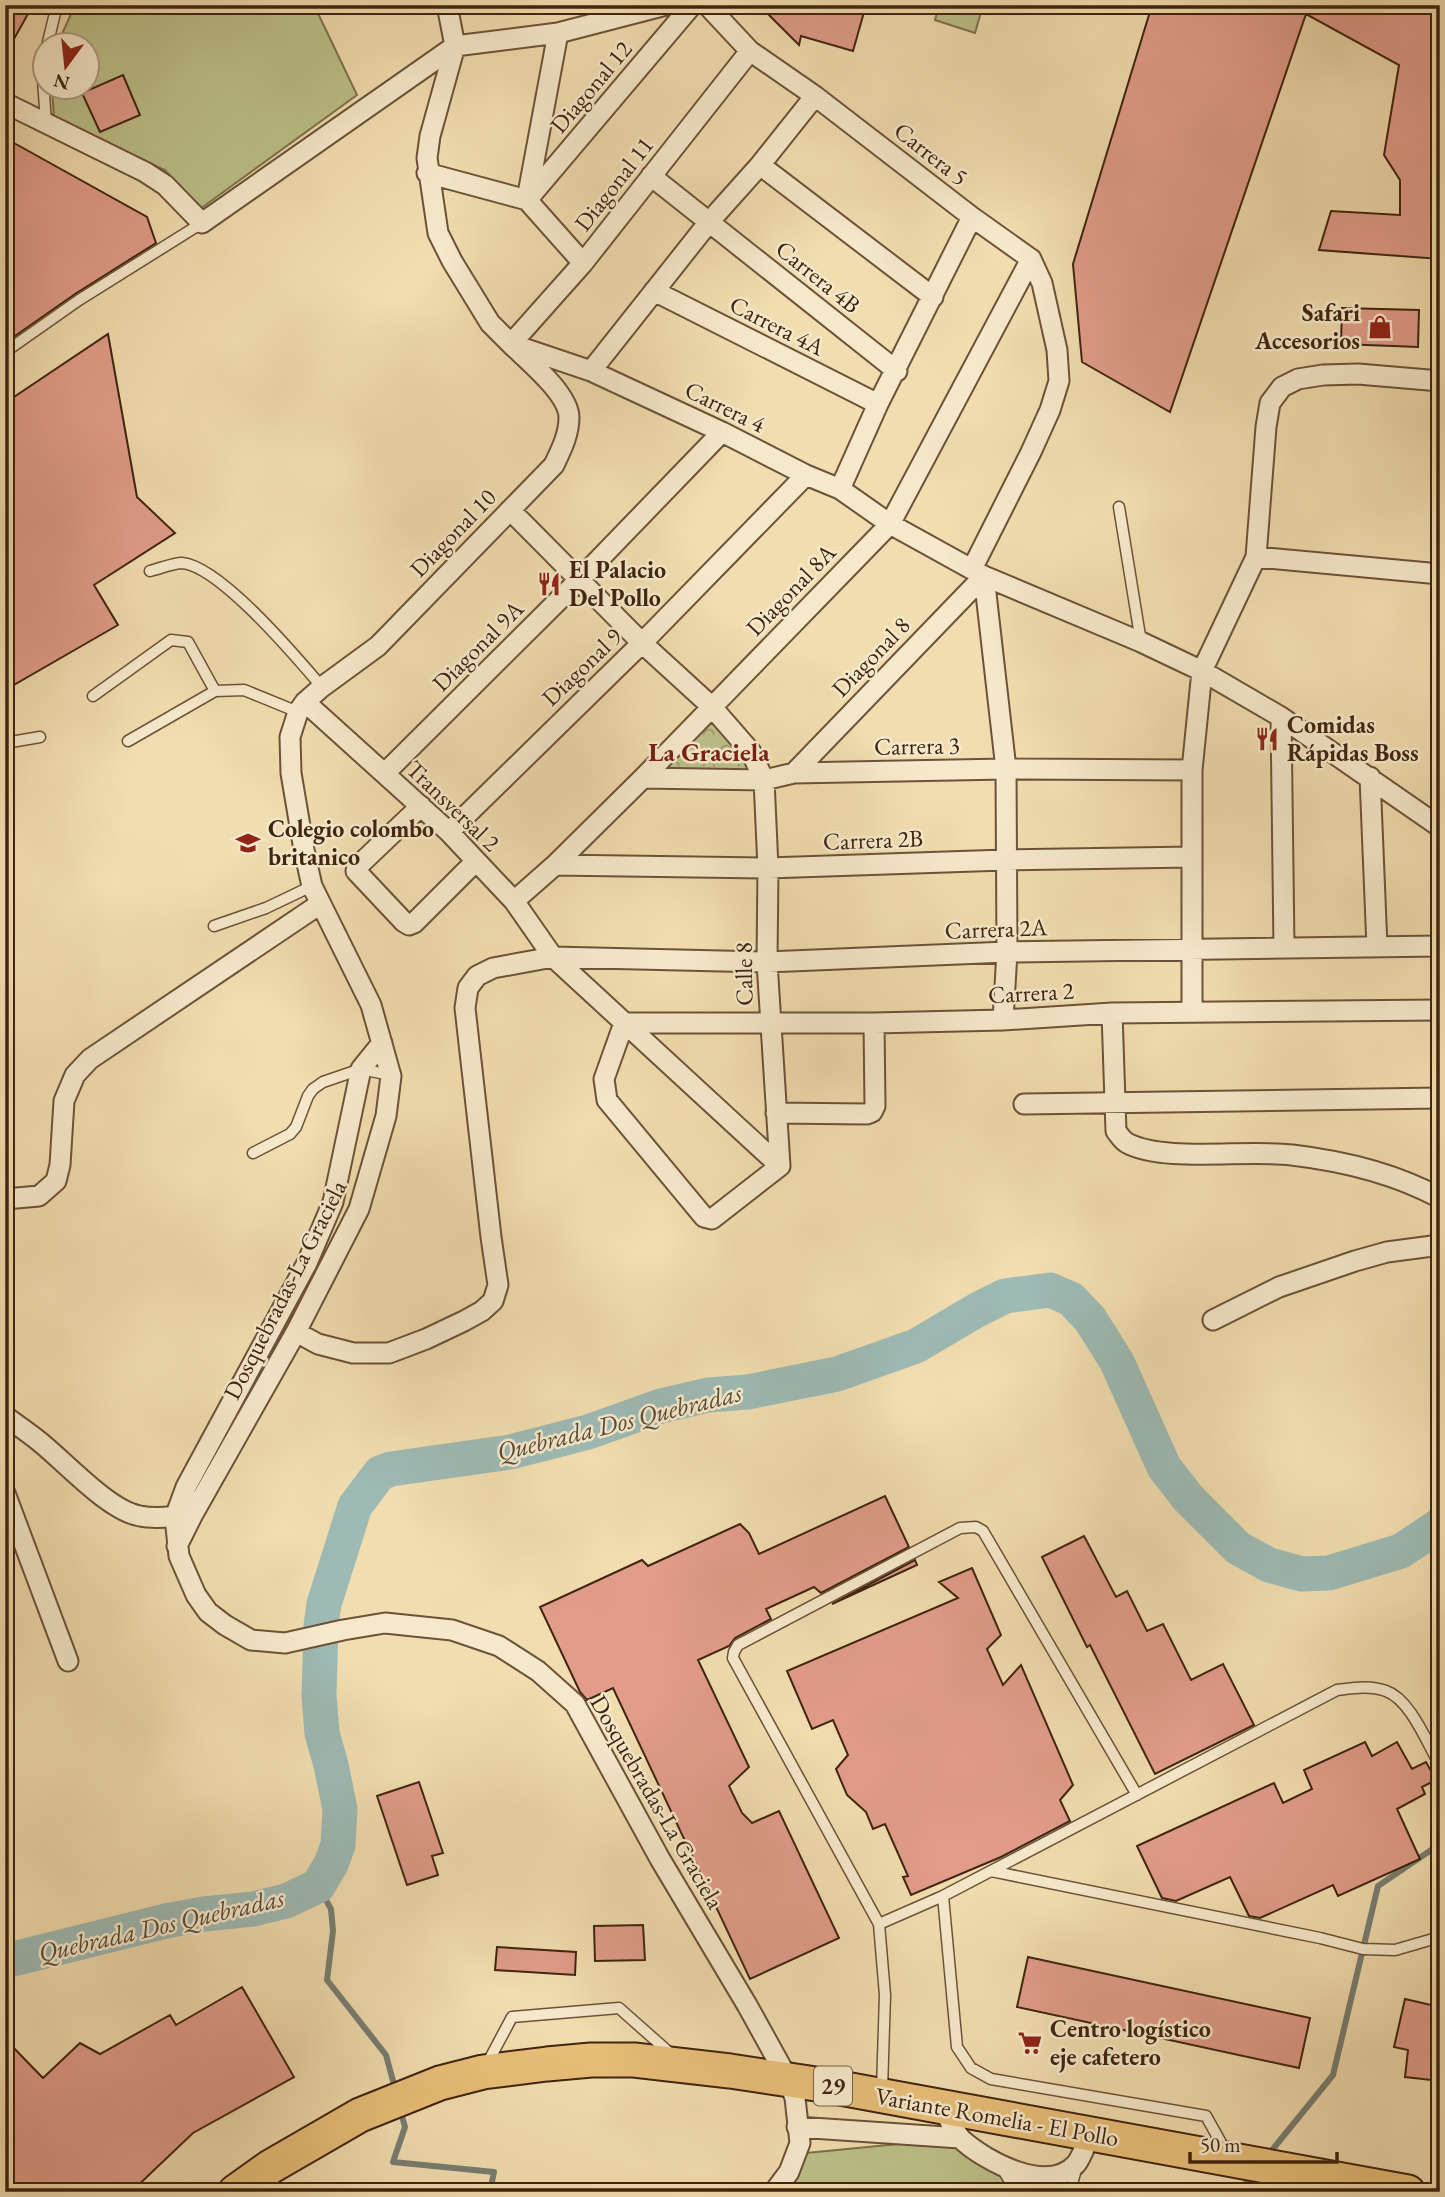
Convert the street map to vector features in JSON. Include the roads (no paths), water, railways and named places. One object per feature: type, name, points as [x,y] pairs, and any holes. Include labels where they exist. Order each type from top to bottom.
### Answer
[{"type":"highway","name":"Variante Romelia - El Pollo","points":[[235,2192],[300,2148],[360,2115],[398,2099],[483,2072],[591,2060],[634,2060],[788,2079],[943,2107],[1084,2149],[1253,2164],[1408,2192]]},
{"type":"street","points":[[447,5],[455,46]]},
{"type":"street","points":[[5,103],[155,178],[202,223],[455,46],[558,33],[666,5]]},
{"type":"street","name":"Diagonal 12","points":[[527,200],[692,5]]},
{"type":"street","name":"Carrera 5","points":[[707,5],[750,51],[815,96],[1031,259]]},
{"type":"street","points":[[527,200],[558,33]]},
{"type":"street","name":"Carrera 4","points":[[455,46],[430,136],[427,158],[438,233],[490,323],[511,344],[590,371],[722,432],[806,475],[840,489],[890,524],[978,573],[1141,642],[1202,671],[1281,717],[1440,827]]},
{"type":"street","name":"Diagonal 11","points":[[511,344],[583,262],[750,51]]},
{"type":"street","points":[[590,371],[709,222],[761,165],[815,96]]},
{"type":"street","points":[[761,165],[933,297]]},
{"type":"street","points":[[428,173],[527,200],[583,262]]},
{"type":"street","name":"Carrera 4B","points":[[651,176],[897,371]]},
{"type":"street","points":[[840,489],[878,404],[897,371],[972,217]]},
{"type":"street","name":"Diagonal 8","points":[[794,772],[978,573],[1050,410],[1059,381],[1051,318],[1042,283],[1031,259]]},
{"type":"street","name":"Diagonal 8A","points":[[514,901],[555,865],[643,778],[890,524],[1031,259]]},
{"type":"street","name":"Carrera 4A","points":[[654,291],[878,404]]},
{"type":"street","name":"Diagonal 10","points":[[301,707],[378,646],[554,465],[565,444],[569,417],[564,400],[511,344]]},
{"type":"street","points":[[1192,1011],[1192,770],[1202,671],[1256,557],[1270,403],[1282,387],[1298,379],[1323,374],[1440,381]]},
{"type":"street","name":"Diagonal 9A","points":[[385,773],[579,580],[722,432]]},
{"type":"street","name":"Diagonal 9","points":[[449,832],[642,643],[806,475]]},
{"type":"street","points":[[510,510],[642,643],[711,706],[751,752],[764,780]]},
{"type":"street","points":[[1256,557],[1440,574]]},
{"type":"street","points":[[978,573],[1006,769],[1007,952],[1003,1020]]},
{"type":"street","name":"Transversal 2","points":[[301,707],[385,773],[449,832],[514,901],[554,957],[780,1166]]},
{"type":"street","name":"Dosquebradas-La Graciela","points":[[184,1515],[296,1332],[359,1209],[386,1116],[391,1076],[371,1005],[316,895],[291,773],[290,737],[301,707]]},
{"type":"street","points":[[1281,717],[1284,947]]},
{"type":"street","name":"Carrera 3","points":[[643,778],[764,780],[794,772],[1192,770]]},
{"type":"street","points":[[1370,777],[1377,947]]},
{"type":"street","name":"Calle 8","points":[[764,780],[768,868],[767,962],[780,1166]]},
{"type":"street","points":[[421,806],[357,867],[356,872],[404,922],[409,925],[414,923],[476,861]]},
{"type":"street","name":"Carrera 2B","points":[[555,865],[768,868],[1192,857]]},
{"type":"street","points":[[5,1199],[40,1196],[56,1181],[60,1165],[64,1101],[75,1075],[90,1059],[316,895]]},
{"type":"street","name":"Carrera 2A","points":[[296,1332],[318,1344],[353,1353],[389,1353],[464,1321],[493,1301],[498,1285],[465,1008],[468,988],[477,976],[494,968],[554,957],[767,962],[1007,952],[1440,946]]},
{"type":"street","name":"Carrera 2","points":[[624,1024],[874,1023],[1192,1011],[1440,1010]]},
{"type":"street","points":[[1112,1013],[1116,1131],[1124,1141],[1151,1151],[1290,1154],[1376,1171],[1408,1182],[1440,1198]]},
{"type":"street","points":[[776,1113],[872,1112],[875,1106],[874,1023]]},
{"type":"street","points":[[624,1024],[604,1079],[607,1100],[704,1217],[712,1219],[780,1166]]},
{"type":"street","name":"Dosquebradas-La Graciela","points":[[382,1042],[361,1069],[333,1202],[307,1263],[186,1487],[184,1515],[177,1546],[182,1564],[196,1595],[208,1612],[251,1640],[285,1643],[385,1623],[452,1630],[499,1646],[538,1671],[575,1704],[660,1859],[788,2079],[794,2098],[800,2143],[789,2172],[774,2192]]},
{"type":"street","points":[[1024,1104],[1440,1098]]},
{"type":"street","points":[[1213,1320],[1279,1287],[1342,1266],[1387,1252],[1440,1245]]},
{"type":"street","points":[[5,1416],[109,1501],[126,1511],[139,1516],[184,1515]]},
{"type":"street","points":[[5,1493],[68,1661]]},
{"type":"street","points":[[943,2107],[960,2138],[999,2164],[1027,2175],[1047,2178],[1064,2173],[1084,2149]]},
{"type":"street","points":[[797,2127],[960,2138]]},
{"type":"lane","points":[[51,32],[58,5]]},
{"type":"lane","points":[[45,102],[46,123]]},
{"type":"lane","points":[[5,352],[79,300],[202,223]]},
{"type":"lane","points":[[1119,507],[1141,642]]},
{"type":"lane","points":[[150,571],[181,563],[206,572],[267,623],[323,687]]},
{"type":"lane","points":[[93,696],[171,640],[188,642],[215,691]]},
{"type":"lane","points":[[128,741],[215,691],[244,690],[301,707]]},
{"type":"lane","points":[[5,743],[40,737]]},
{"type":"lane","points":[[214,926],[266,908],[316,895]]},
{"type":"lane","points":[[253,1153],[290,1134],[296,1127],[308,1096],[323,1082],[361,1069],[391,1076]]},
{"type":"lane","points":[[882,2096],[885,1995],[879,1924],[733,1658],[738,1645],[960,1528],[976,1527],[983,1531],[1137,1795]]},
{"type":"lane","points":[[879,1924],[943,1896],[1337,1690],[1373,1687],[1389,1691],[1406,1705],[1440,1765]]},
{"type":"lane","points":[[991,1870],[1363,1949],[1395,1950],[1440,1937]]},
{"type":"lane","points":[[943,1896],[957,2047],[971,2068],[991,2079],[1206,2116],[1253,2164]]},
{"type":"lane","points":[[483,2072],[512,2017],[619,2008],[685,2066]]},
{"type":"lane","points":[[1070,2192],[1084,2149]]},
{"type":"lane","points":[[999,2164],[1012,2183],[1024,2192]]},
{"type":"waterway","name":"Quebrada Dos Quebradas","points":[[5,1961],[166,1921],[253,1909],[286,1901],[318,1886],[338,1845],[340,1809],[322,1733],[319,1695],[324,1604],[355,1506],[380,1473],[391,1469],[510,1452],[588,1432],[661,1406],[708,1395],[748,1392],[837,1374],[916,1346],[1005,1296],[1050,1290],[1071,1299],[1090,1319],[1117,1362],[1164,1467],[1188,1498],[1238,1548],[1269,1565],[1302,1574],[1329,1573],[1401,1551],[1440,1525]]},
{"type":"waterway","points":[[1268,2155],[1333,2075],[1378,1886],[1440,1844]]},
{"type":"waterway","points":[[318,1886],[331,1909],[333,1931],[327,1980],[386,2055],[396,2092]]},
{"type":"waterway","points":[[400,2109],[405,2127],[393,2162],[494,2172],[490,2192]]},
{"type":"waterway","points":[[1239,2192],[1253,2174]]},
{"type":"place","name":"Safari Accesorios","points":[[1380,327]]},
{"type":"place","name":"El Palacio Del Pollo","points":[[549,584]]},
{"type":"place","name":"Comidas Rápidas Boss","points":[[1267,739]]},
{"type":"place","name":"Colegio colombo britanico","points":[[248,843]]},
{"type":"place","name":"Centro logístico eje cafetero","points":[[1030,2043]]},
{"type":"district","name":"La Graciela","points":[[709,752]]}]
